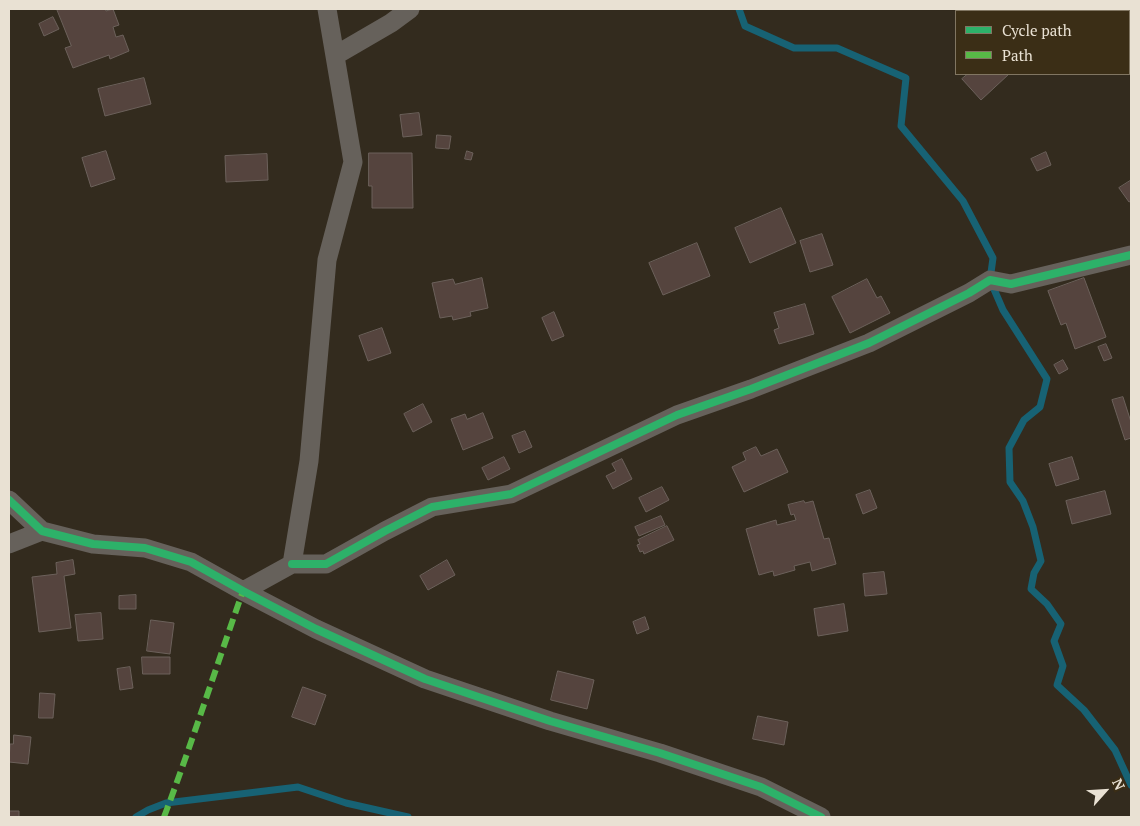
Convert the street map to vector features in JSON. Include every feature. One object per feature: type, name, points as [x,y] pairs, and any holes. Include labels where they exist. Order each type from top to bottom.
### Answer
[{"type":"street","points":[[292,564],[310,461],[327,260],[353,162],[327,9]]},
{"type":"street","points":[[336,54],[391,23],[410,9]]},
{"type":"street","points":[[243,592],[292,564],[326,564],[432,507],[511,494],[677,415],[751,389],[869,343],[970,293],[990,280],[1010,284],[1131,255]]},
{"type":"street","points":[[9,500],[42,531],[94,544],[145,548],[190,562],[243,592],[316,629],[425,679],[550,721],[660,753],[761,787],[821,817]]},
{"type":"street","points":[[9,544],[42,531]]},
{"type":"building","points":[[57,9],[105,9],[106,11],[113,9],[119,25],[113,27],[116,37],[123,35],[129,51],[110,59],[109,55],[73,68],[65,48],[71,46]]},
{"type":"building","points":[[1009,9],[1043,9],[1042,10],[1008,10]]},
{"type":"building","points":[[1131,9],[1131,42],[1130,10],[1116,10]]},
{"type":"building","points":[[53,17],[59,29],[44,36],[39,24]]},
{"type":"building","points":[[967,75],[1008,75],[981,100],[962,79]]},
{"type":"building","points":[[144,78],[151,104],[105,116],[98,89]]},
{"type":"building","points":[[419,113],[422,135],[403,137],[400,115]]},
{"type":"building","points":[[437,135],[451,136],[449,149],[436,148]]},
{"type":"building","points":[[106,151],[115,179],[91,187],[82,158]]},
{"type":"building","points":[[467,151],[473,153],[471,160],[465,159]]},
{"type":"building","points":[[1046,152],[1051,165],[1037,171],[1031,159]]},
{"type":"building","points":[[369,153],[412,153],[413,208],[372,208],[372,186],[369,186]]},
{"type":"building","points":[[267,154],[268,180],[226,182],[225,156]]},
{"type":"building","points":[[1130,181],[1131,201],[1129,202],[1119,188]]},
{"type":"building","points":[[781,208],[796,243],[750,263],[735,228]]},
{"type":"building","points":[[822,234],[833,265],[810,272],[800,241]]},
{"type":"building","points":[[697,243],[710,276],[663,295],[649,263]]},
{"type":"building","points":[[482,278],[488,308],[470,312],[471,316],[453,320],[452,316],[440,318],[432,283],[453,279],[455,284]]},
{"type":"building","points":[[1084,278],[1106,337],[1075,349],[1066,323],[1061,325],[1048,291]]},
{"type":"building","points":[[867,279],[877,298],[881,296],[890,313],[850,333],[832,297]]},
{"type":"building","points":[[805,304],[814,334],[779,344],[774,330],[779,328],[774,313]]},
{"type":"building","points":[[554,312],[564,336],[552,341],[542,318]]},
{"type":"building","points":[[382,328],[391,353],[368,361],[359,336]]},
{"type":"building","points":[[1106,344],[1112,358],[1104,361],[1098,347]]},
{"type":"building","points":[[1063,360],[1068,369],[1059,374],[1054,365]]},
{"type":"building","points":[[1123,397],[1131,422],[1131,438],[1125,440],[1112,400]]},
{"type":"building","points":[[423,404],[432,422],[413,432],[404,414]]},
{"type":"building","points":[[483,413],[493,438],[463,450],[451,419],[465,414],[467,419]]},
{"type":"building","points":[[525,431],[532,447],[519,453],[512,436]]},
{"type":"building","points":[[756,447],[761,456],[777,449],[788,472],[744,492],[732,467],[746,460],[743,453]]},
{"type":"building","points":[[504,457],[510,469],[488,480],[482,468]]},
{"type":"building","points":[[1072,457],[1079,479],[1056,486],[1049,464]]},
{"type":"building","points":[[622,459],[632,479],[613,489],[606,476],[616,471],[612,464]]},
{"type":"building","points":[[662,487],[669,500],[646,512],[639,498]]},
{"type":"building","points":[[870,490],[877,508],[863,514],[856,495]]},
{"type":"building","points":[[1105,491],[1111,514],[1072,524],[1066,501]]},
{"type":"building","points":[[804,501],[805,503],[813,501],[824,539],[829,538],[836,564],[812,571],[810,562],[794,566],[795,570],[774,576],[773,571],[759,575],[746,529],[776,520],[777,525],[796,520],[794,514],[791,515],[788,505]]},
{"type":"building","points":[[661,516],[665,525],[639,536],[635,527]]},
{"type":"building","points":[[667,526],[674,540],[644,554],[643,551],[640,552],[637,545],[640,544],[638,540]]},
{"type":"building","points":[[73,560],[75,574],[64,576],[71,628],[39,632],[32,577],[57,574],[56,563]]},
{"type":"building","points":[[447,560],[455,575],[428,590],[420,576]]},
{"type":"building","points":[[884,572],[887,594],[865,596],[863,574]]},
{"type":"building","points":[[136,595],[136,609],[119,609],[119,596]]},
{"type":"building","points":[[844,604],[848,631],[818,636],[814,609]]},
{"type":"building","points":[[101,613],[103,639],[78,641],[75,615]]},
{"type":"building","points":[[645,617],[649,629],[637,634],[633,622]]},
{"type":"building","points":[[151,620],[174,623],[170,654],[147,651]]},
{"type":"building","points":[[142,657],[170,657],[170,674],[143,674]]},
{"type":"building","points":[[130,667],[133,688],[120,690],[117,669]]},
{"type":"building","points":[[558,671],[594,680],[587,709],[551,700]]},
{"type":"building","points":[[303,687],[326,695],[315,725],[292,717]]},
{"type":"building","points":[[40,693],[55,694],[53,718],[39,718]]},
{"type":"building","points":[[758,716],[788,722],[784,745],[753,739]]},
{"type":"building","points":[[14,735],[31,737],[28,764],[9,762],[10,744],[13,744]]},
{"type":"building","points":[[9,811],[19,811],[19,817],[9,817]]},
{"type":"waterway","points":[[739,9],[745,26],[794,48],[837,48],[906,78],[901,126],[963,201],[993,258],[990,280],[1003,310],[1047,379],[1040,407],[1024,420],[1009,448],[1010,482],[1023,501],[1033,527],[1041,561],[1034,573],[1031,589],[1047,604],[1061,624],[1054,641],[1063,666],[1057,685],[1084,710],[1115,750],[1131,785]]},
{"type":"waterway","points":[[136,817],[166,803],[298,787],[346,803],[408,817]]},
{"type":"marked path","points":[[164,817],[243,591]]},
{"type":"cycle path","points":[[292,564],[326,564],[432,507],[511,494],[677,415],[751,389],[869,343],[969,293],[990,280],[1011,284],[1131,255]]},
{"type":"cycle path","points":[[9,500],[42,531],[93,544],[145,548],[191,562],[316,629],[425,679],[550,721],[660,753],[761,787],[821,817]]}]
